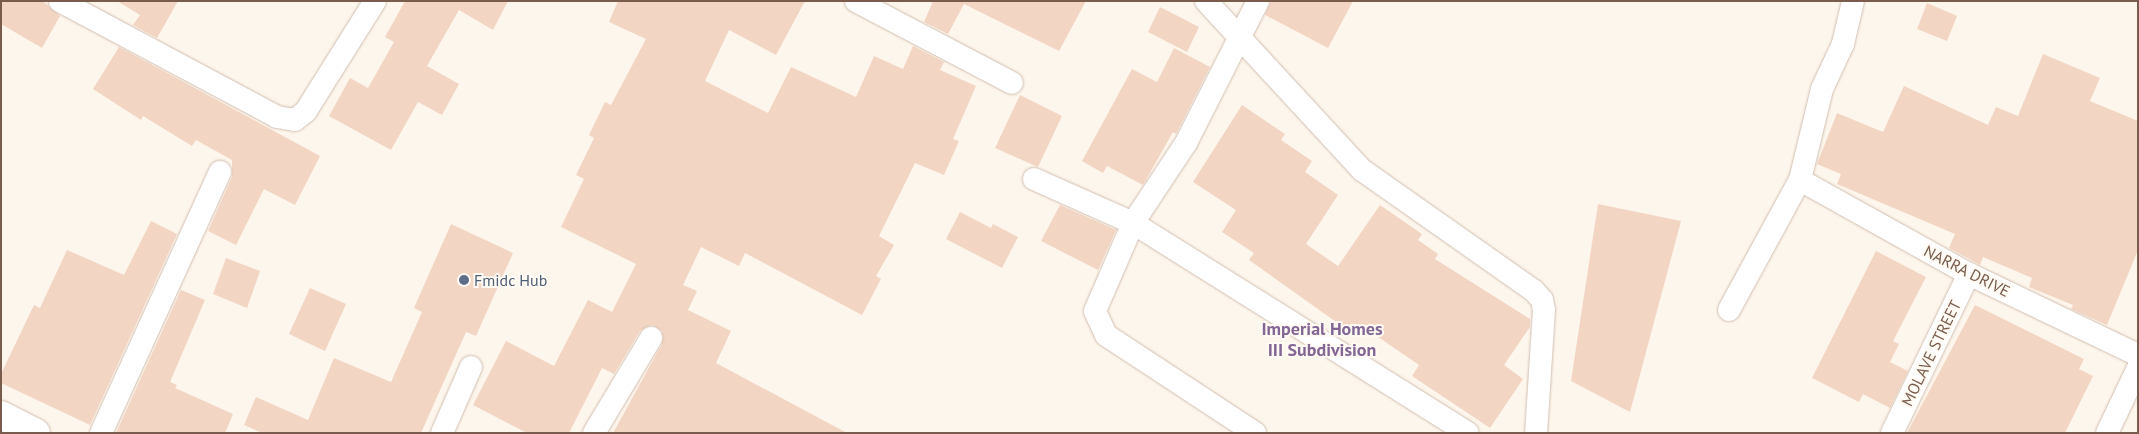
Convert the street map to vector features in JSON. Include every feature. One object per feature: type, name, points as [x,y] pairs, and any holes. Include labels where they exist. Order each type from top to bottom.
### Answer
[{"type":"main road","points":[[1,415],[36,433]]},
{"type":"street","points":[[60,1],[277,117],[295,120],[306,111],[372,2]]},
{"type":"street","points":[[856,1],[1012,82]]},
{"type":"street","points":[[1206,1],[1362,170],[1534,291],[1542,300],[1544,310],[1536,433]]},
{"type":"street","points":[[1255,433],[1106,335],[1098,323],[1095,311],[1134,223],[1186,144],[1241,40],[1258,1]]},
{"type":"street","points":[[1728,310],[1800,180],[1822,89],[1843,44],[1853,1]]},
{"type":"street","points":[[101,433],[220,172]]},
{"type":"street","points":[[1034,179],[1134,223],[1468,433]]},
{"type":"street","name":"NARRA DRIVE","points":[[1800,180],[1969,274],[2138,355]]},
{"type":"street","name":"MOLAVE STREET","points":[[1892,433],[1969,274]]},
{"type":"street","points":[[594,433],[651,338]]},
{"type":"street","points":[[442,433],[471,367]]},
{"type":"street","points":[[2107,433],[2138,368]]},
{"type":"building","points":[[1,1],[43,1],[60,16],[42,48],[1,24]]},
{"type":"building","points":[[117,1],[178,1],[157,38],[133,25],[140,15]]},
{"type":"building","points":[[405,1],[508,1],[493,30],[459,10],[427,66],[459,84],[442,115],[418,102],[391,150],[329,116],[350,78],[368,88],[394,42],[385,37]]},
{"type":"building","points":[[618,1],[805,1],[776,55],[729,30],[705,81],[768,113],[791,67],[856,97],[874,56],[903,69],[913,46],[944,62],[940,70],[976,86],[953,139],[959,141],[944,175],[915,163],[879,236],[894,245],[876,276],[881,279],[862,315],[745,253],[739,266],[701,247],[683,285],[697,291],[688,310],[731,331],[716,363],[847,433],[613,433],[662,344],[662,331],[652,325],[640,331],[614,374],[602,368],[569,433],[527,433],[473,405],[506,341],[554,366],[588,300],[612,312],[636,264],[561,227],[584,179],[576,175],[594,138],[589,135],[605,102],[611,105],[646,39],[609,22]]},
{"type":"building","points":[[933,1],[1086,1],[1059,51],[964,4],[948,34],[924,22]]},
{"type":"building","points":[[1271,1],[1353,1],[1328,48],[1265,15]]},
{"type":"building","points":[[1927,3],[1957,16],[1947,41],[1917,29]]},
{"type":"building","points":[[1160,7],[1199,27],[1187,52],[1148,32]]},
{"type":"building","points":[[119,47],[320,156],[295,205],[264,189],[236,245],[208,231],[232,177],[232,160],[196,140],[192,146],[143,116],[141,120],[93,89]]},
{"type":"building","points":[[1174,48],[1210,67],[1176,134],[1173,132],[1143,185],[1107,166],[1103,173],[1082,161],[1132,69],[1157,82]]},
{"type":"building","points":[[2043,54],[2100,78],[2090,101],[2138,121],[2138,250],[2107,325],[2071,309],[2073,305],[2029,287],[2032,278],[1983,257],[1980,265],[1949,248],[1955,234],[1837,184],[1841,174],[1817,164],[1837,113],[1883,132],[1904,86],[1988,125],[1996,107],[2018,116]]},
{"type":"building","points":[[1020,95],[1062,116],[1038,167],[995,148]]},
{"type":"building","points":[[1242,105],[1285,134],[1281,140],[1312,161],[1305,172],[1338,195],[1306,244],[1338,266],[1380,205],[1422,234],[1418,240],[1438,254],[1435,259],[1530,319],[1530,327],[1504,365],[1523,379],[1490,428],[1412,376],[1419,365],[1368,330],[1363,337],[1346,329],[1249,260],[1254,253],[1222,232],[1236,210],[1193,182]]},
{"type":"building","points":[[1598,204],[1681,221],[1630,412],[1571,381]]},
{"type":"building","points":[[1060,205],[1116,230],[1098,270],[1041,241]]},
{"type":"building","points":[[960,212],[991,228],[993,224],[1018,237],[1002,268],[946,239]]},
{"type":"building","points":[[151,221],[177,234],[90,425],[1,383],[1,374],[34,305],[40,308],[67,250],[124,275]]},
{"type":"building","points":[[451,224],[513,253],[476,336],[466,332],[421,433],[262,433],[244,425],[256,397],[308,420],[334,358],[391,382],[422,312],[414,308]]},
{"type":"building","points":[[1876,251],[1926,277],[1893,341],[1899,344],[1890,362],[1908,371],[1890,408],[1863,394],[1859,402],[1812,378]]},
{"type":"building","points":[[226,258],[260,271],[247,308],[213,294]]},
{"type":"building","points":[[310,288],[346,304],[325,351],[289,334]]},
{"type":"building","points":[[181,290],[205,300],[170,382],[177,385],[175,388],[233,414],[225,433],[116,433]]},
{"type":"building","points":[[1975,305],[2084,359],[2079,369],[2093,376],[2065,433],[1907,433]]},
{"type":"place","name":"Fmidc Hub","points":[[464,280]]},
{"type":"district","name":"Imperial Homes III Subdivision","points":[[1322,340]]}]
